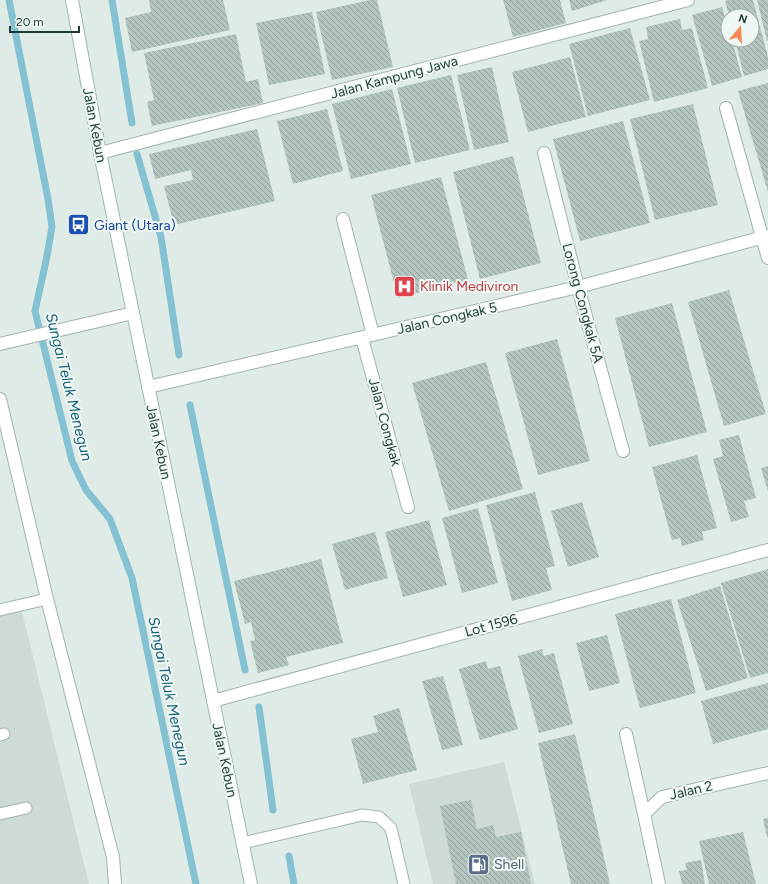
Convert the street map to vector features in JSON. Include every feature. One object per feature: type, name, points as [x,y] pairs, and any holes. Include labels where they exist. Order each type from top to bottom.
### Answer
[{"type":"street","name":"Jalan Kebun","points":[[72,0],[100,153],[251,884]]},
{"type":"street","name":"Jalan Kampung Jawa","points":[[100,153],[688,0]]},
{"type":"street","points":[[726,108],[765,237],[768,258]]},
{"type":"street","name":"Lorong Congkak 5A","points":[[544,153],[578,287],[623,451]]},
{"type":"street","name":"Jalan Congkak","points":[[343,219],[368,336],[408,507]]},
{"type":"street","name":"Jalan Congkak 5","points":[[148,387],[578,287],[765,237]]},
{"type":"street","points":[[0,344],[133,313]]},
{"type":"street","points":[[1,405],[47,599],[113,857],[115,884]]},
{"type":"street","name":"Lot 1596","points":[[213,701],[768,550]]},
{"type":"street","points":[[626,734],[659,884]]},
{"type":"street","name":"Jalan 2","points":[[644,814],[662,797],[768,773]]},
{"type":"lane","points":[[0,610],[47,599]]},
{"type":"lane","points":[[0,814],[26,808]]},
{"type":"lane","points":[[243,843],[362,815],[379,817],[391,828],[404,884]]},
{"type":"shaded area","points":[[19,600],[89,884],[0,884],[0,604]]},
{"type":"shaded area","points":[[504,762],[535,884],[433,884],[409,784]]},
{"type":"building","points":[[149,0],[223,0],[230,30],[132,52],[125,18],[151,12]]},
{"type":"building","points":[[370,0],[377,0],[393,67],[332,80],[316,12]]},
{"type":"building","points":[[503,0],[560,0],[566,23],[513,37]]},
{"type":"building","points":[[569,0],[607,0],[572,11]]},
{"type":"building","points":[[753,0],[755,8],[727,8],[725,1]]},
{"type":"building","points":[[757,0],[768,0],[768,41],[760,8]]},
{"type":"building","points":[[722,7],[720,8],[720,48],[734,48],[742,77],[712,86],[692,15]]},
{"type":"building","points":[[312,12],[325,74],[269,85],[256,23]]},
{"type":"building","points":[[680,19],[682,30],[692,28],[708,88],[654,102],[639,41],[648,39],[646,27]]},
{"type":"building","points":[[760,27],[768,57],[768,69],[744,76],[737,48],[760,48]]},
{"type":"building","points":[[630,28],[650,100],[588,116],[569,44]]},
{"type":"building","points":[[236,34],[246,82],[258,79],[263,103],[152,126],[147,102],[154,100],[144,53]]},
{"type":"building","points":[[570,57],[586,117],[528,132],[512,72]]},
{"type":"building","points":[[492,67],[509,142],[474,150],[457,75]]},
{"type":"building","points":[[451,75],[470,150],[415,163],[397,88]]},
{"type":"building","points":[[768,83],[768,192],[738,91]]},
{"type":"building","points":[[392,89],[411,164],[351,179],[332,104]]},
{"type":"building","points":[[693,104],[718,205],[655,220],[630,119]]},
{"type":"building","points":[[327,109],[343,171],[293,184],[277,121]]},
{"type":"building","points":[[623,121],[650,223],[580,241],[553,139]]},
{"type":"building","points":[[257,129],[275,201],[174,225],[164,186],[193,180],[191,170],[155,179],[149,154]]},
{"type":"building","points":[[513,156],[541,263],[480,279],[453,172]]},
{"type":"building","points":[[441,177],[468,280],[398,298],[371,195]]},
{"type":"building","points":[[729,290],[766,414],[724,426],[688,302]]},
{"type":"building","points":[[672,303],[707,432],[649,447],[615,318]]},
{"type":"building","points":[[557,339],[590,461],[538,475],[505,353]]},
{"type":"building","points":[[486,362],[523,489],[449,511],[412,383]]},
{"type":"building","points":[[739,435],[756,498],[744,501],[749,517],[731,522],[713,459],[723,456],[719,440]]},
{"type":"building","points":[[697,455],[717,528],[702,532],[704,540],[682,546],[680,538],[672,540],[652,467]]},
{"type":"building","points":[[768,466],[768,491],[761,468]]},
{"type":"building","points":[[535,492],[555,566],[546,568],[552,590],[512,601],[486,505]]},
{"type":"building","points":[[582,502],[599,557],[568,567],[551,511]]},
{"type":"building","points":[[478,508],[498,583],[462,593],[442,518]]},
{"type":"building","points":[[429,520],[447,585],[403,597],[385,532]]},
{"type":"building","points":[[375,532],[388,578],[345,590],[332,544]]},
{"type":"building","points":[[321,559],[343,643],[286,657],[289,665],[258,673],[250,641],[255,640],[251,622],[245,624],[234,581]]},
{"type":"building","points":[[768,569],[768,673],[750,678],[721,583]]},
{"type":"building","points":[[720,586],[748,678],[706,691],[677,600]]},
{"type":"building","points":[[671,599],[696,693],[640,708],[615,614]]},
{"type":"building","points":[[607,635],[620,683],[589,691],[576,643]]},
{"type":"building","points":[[542,649],[544,656],[554,653],[573,724],[539,733],[518,656]]},
{"type":"building","points":[[486,661],[488,669],[500,666],[518,729],[480,740],[459,669]]},
{"type":"building","points":[[443,676],[463,745],[442,750],[422,681]]},
{"type":"building","points":[[768,683],[768,729],[713,744],[701,701]]},
{"type":"building","points":[[399,708],[417,770],[363,784],[351,739],[378,732],[373,716]]},
{"type":"building","points":[[575,734],[610,884],[571,884],[538,743]]},
{"type":"building","points":[[471,800],[477,829],[493,825],[496,837],[521,832],[531,884],[456,884],[440,806]]},
{"type":"building","points":[[768,818],[768,837],[767,837],[763,819]]},
{"type":"building","points":[[743,832],[756,884],[709,884],[699,841]]},
{"type":"building","points":[[701,860],[705,884],[682,884],[679,871],[687,870],[685,863]]},
{"type":"waterway","name":"Sungai Teluk Menegun","points":[[9,0],[48,199],[52,227],[35,311],[72,461],[86,490],[110,519],[132,578],[196,884]]},
{"type":"waterway","points":[[112,0],[132,123]]},
{"type":"waterway","points":[[137,154],[161,237],[179,355]]},
{"type":"waterway","points":[[190,405],[245,670]]},
{"type":"waterway","points":[[259,707],[273,810]]},
{"type":"waterway","points":[[289,856],[294,884]]},
{"type":"place","name":"Giant (Utara)","points":[[78,225]]},
{"type":"place","name":"Klinik Mediviron","points":[[405,286]]},
{"type":"place","name":"Shell","points":[[479,864]]}]
